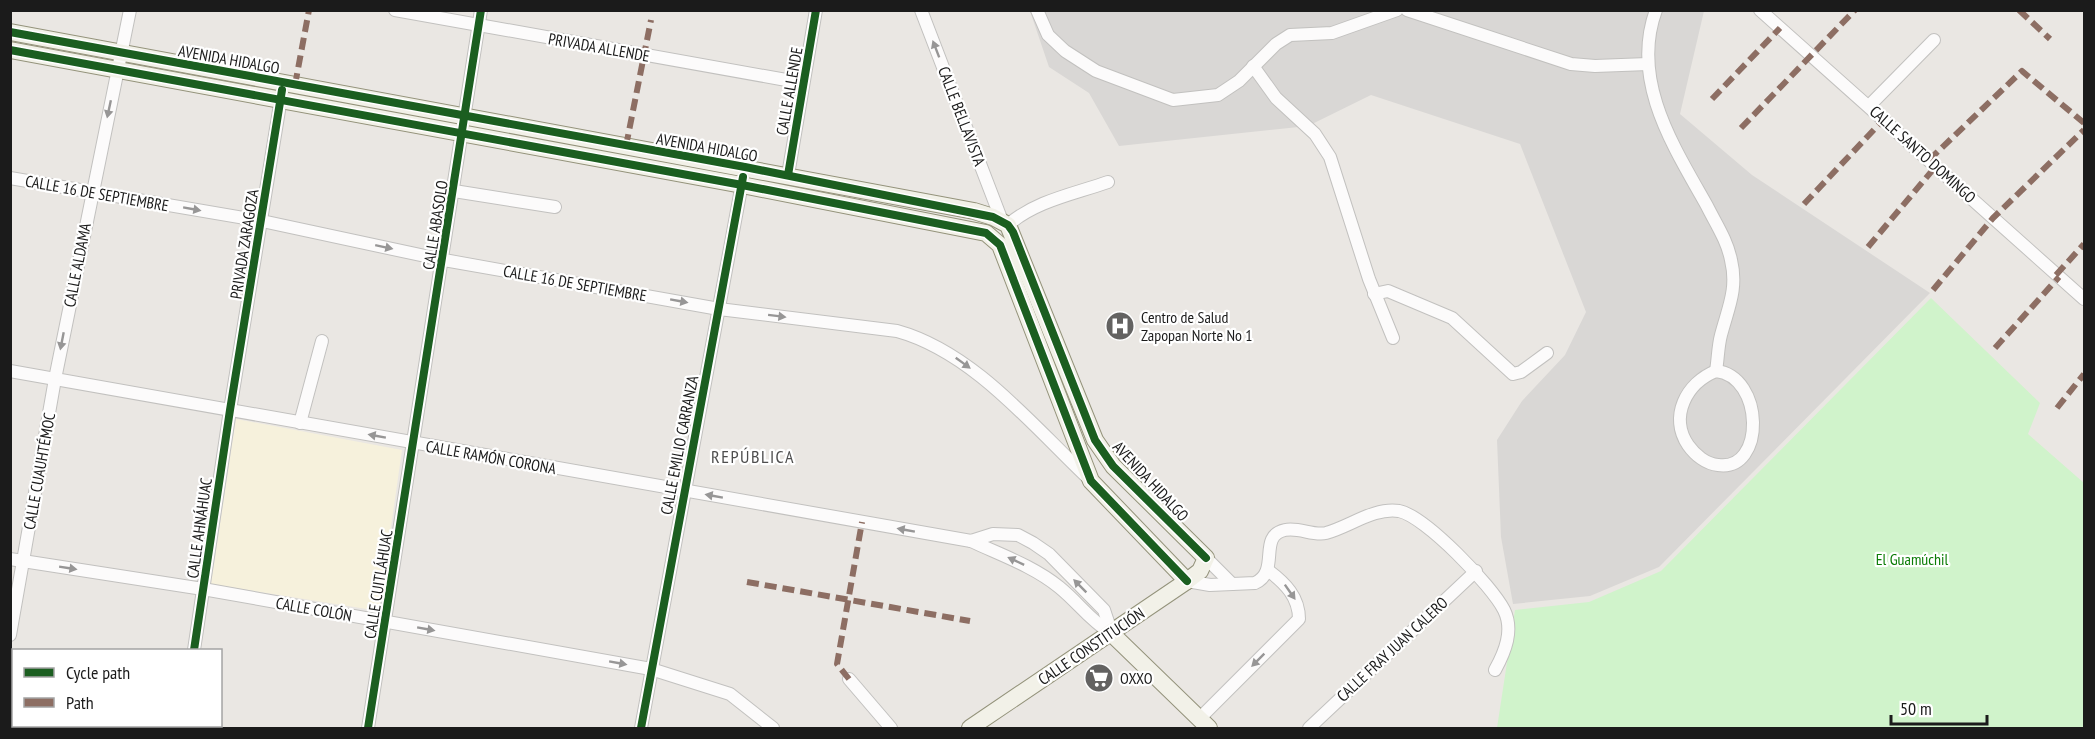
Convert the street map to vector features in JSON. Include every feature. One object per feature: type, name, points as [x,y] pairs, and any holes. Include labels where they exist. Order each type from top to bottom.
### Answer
[{"type":"main road","name":"AVENIDA HIDALGO","points":[[10,32],[788,175],[974,211],[1005,223],[1095,440],[1113,466],[1206,558]]},
{"type":"main road","name":"AVENIDA HIDALGO","points":[[10,50],[742,185],[986,233],[1000,245],[1091,481],[1187,581]]},
{"type":"main road","points":[[910,217],[914,200]]},
{"type":"main road","name":"CALLE CONSTITUCIÓN","points":[[970,729],[1187,581],[1200,571],[1206,558]]},
{"type":"main road","points":[[1112,634],[1204,724]]},
{"type":"street","name":"CALLE ALDAMA","points":[[55,379],[130,10]]},
{"type":"street","name":"PRIVADA ALLENDE","points":[[395,10],[803,83]]},
{"type":"street","name":"CALLE ABASOLO","points":[[413,443],[444,260],[481,10]]},
{"type":"street","name":"CALLE ALLENDE","points":[[788,175],[816,10]]},
{"type":"street","name":"CALLE BELLAVISTA","points":[[921,10],[1005,223]]},
{"type":"street","points":[[1037,10],[1048,35],[1065,51],[1096,71],[1173,100],[1218,95],[1254,66],[1276,44],[1290,35],[1332,33],[1397,10]]},
{"type":"street","points":[[1407,10],[1571,64],[1595,66],[1648,64]]},
{"type":"street","points":[[1656,10],[1649,44],[1648,64],[1652,92],[1667,131],[1726,242],[1734,278],[1733,300],[1721,336],[1716,371]]},
{"type":"street","name":"CALLE SANTO DOMINGO","points":[[1760,10],[2085,298]]},
{"type":"street","points":[[1869,106],[1934,40]]},
{"type":"street","points":[[1254,66],[1276,98],[1315,134],[1330,157],[1374,294],[1394,338]]},
{"type":"street","name":"PRIVADA ZARAGOZA","points":[[230,410],[283,82]]},
{"type":"street","name":"CALLE EMILIO CARRANZA","points":[[641,729],[683,491],[745,167]]},
{"type":"street","name":"CALLE 16 DE SEPTIEMBRE","points":[[10,178],[262,221],[444,260],[719,309],[897,331],[923,338],[976,372],[1091,481]]},
{"type":"street","points":[[1005,223],[1036,207],[1108,182]]},
{"type":"street","points":[[454,190],[555,207]]},
{"type":"street","points":[[1374,294],[1388,291],[1452,318],[1513,374],[1521,372],[1547,353]]},
{"type":"street","points":[[300,423],[322,341]]},
{"type":"street","name":"CALLE RAMÓN CORONA","points":[[10,371],[971,541],[1024,564],[1059,587],[1091,621],[1112,634]]},
{"type":"street","points":[[1716,371],[1726,372],[1735,377],[1743,387],[1753,415],[1754,430],[1746,452],[1737,461],[1721,466],[1709,464],[1690,448],[1679,424],[1686,396],[1705,375],[1716,371]]},
{"type":"street","name":"CALLE CUAUHTÉMOC","points":[[10,635],[17,560],[55,379]]},
{"type":"street","name":"CALLE AHNÁHUAC","points":[[194,649],[230,410]]},
{"type":"street","name":"CALLE CUITLÁHUAC","points":[[368,729],[387,622],[413,443]]},
{"type":"street","points":[[1187,581],[1210,585],[1255,583],[1269,571],[1270,544],[1275,535],[1285,530],[1324,533],[1366,516],[1398,511],[1412,515],[1476,571],[1505,611],[1508,640],[1495,670]]},
{"type":"street","name":"CALLE RAMÓN CORONA","points":[[971,541],[993,534],[1018,535],[1034,543],[1104,610],[1112,634]]},
{"type":"street","points":[[1206,558],[1232,584]]},
{"type":"street","name":"CALLE COLÓN","points":[[17,560],[204,589],[651,669],[730,693],[773,729]]},
{"type":"street","points":[[1204,724],[1299,619],[1295,599],[1282,582],[1269,571]]},
{"type":"street","name":"CALLE FRAY JUAN CALERO","points":[[1309,729],[1476,571]]},
{"type":"street","points":[[849,679],[891,729]]},
{"type":"shaded area","points":[[1030,11],[1704,11],[1680,114],[1752,175],[1930,293],[1659,567],[1590,596],[1513,604],[1501,537],[1497,440],[1522,401],[1565,355],[1586,312],[1520,144],[1371,95],[1308,126],[1119,146],[1089,93],[1049,67]]},
{"type":"shaded area","points":[[236,419],[402,450],[379,611],[211,584]]},
{"type":"green space","name":"El Guamúchil","points":[[1931,298],[2040,403],[2028,434],[2084,483],[2084,728],[1497,728],[1515,610],[1589,602],[1661,571]]},
{"type":"marked path","points":[[295,85],[309,10]]},
{"type":"marked path","points":[[1741,128],[1855,10]]},
{"type":"marked path","points":[[2019,10],[2050,39]]},
{"type":"marked path","points":[[626,146],[651,20]]},
{"type":"marked path","points":[[1712,99],[1780,28]]},
{"type":"marked path","points":[[1929,160],[2022,71],[2084,123]]},
{"type":"marked path","points":[[1804,204],[1884,119]]},
{"type":"marked path","points":[[1933,290],[1993,218],[2084,130]]},
{"type":"marked path","points":[[1868,247],[1936,166]]},
{"type":"marked path","points":[[2056,275],[2084,244]]},
{"type":"marked path","points":[[1995,348],[2059,277]]},
{"type":"marked path","points":[[2057,408],[2084,374]]},
{"type":"marked path","points":[[849,679],[837,664],[862,522]]},
{"type":"marked path","points":[[747,582],[970,621]]},
{"type":"cycle path","points":[[368,728],[481,10]]},
{"type":"cycle path","points":[[788,175],[816,10]]},
{"type":"cycle path","points":[[10,32],[745,167],[993,217],[1008,225],[1013,232],[1095,440],[1113,466],[1206,558]]},
{"type":"cycle path","points":[[10,50],[742,185],[986,233],[1000,245],[1091,481],[1187,581]]},
{"type":"cycle path","points":[[194,649],[282,90]]},
{"type":"cycle path","points":[[641,728],[743,177]]},
{"type":"place","name":"Centro de Salud Zapopan Norte No 1","points":[[1120,326]]},
{"type":"place","name":"OXXO","points":[[1099,678]]},
{"type":"district","name":"REPÚBLICA","points":[[753,457]]}]
